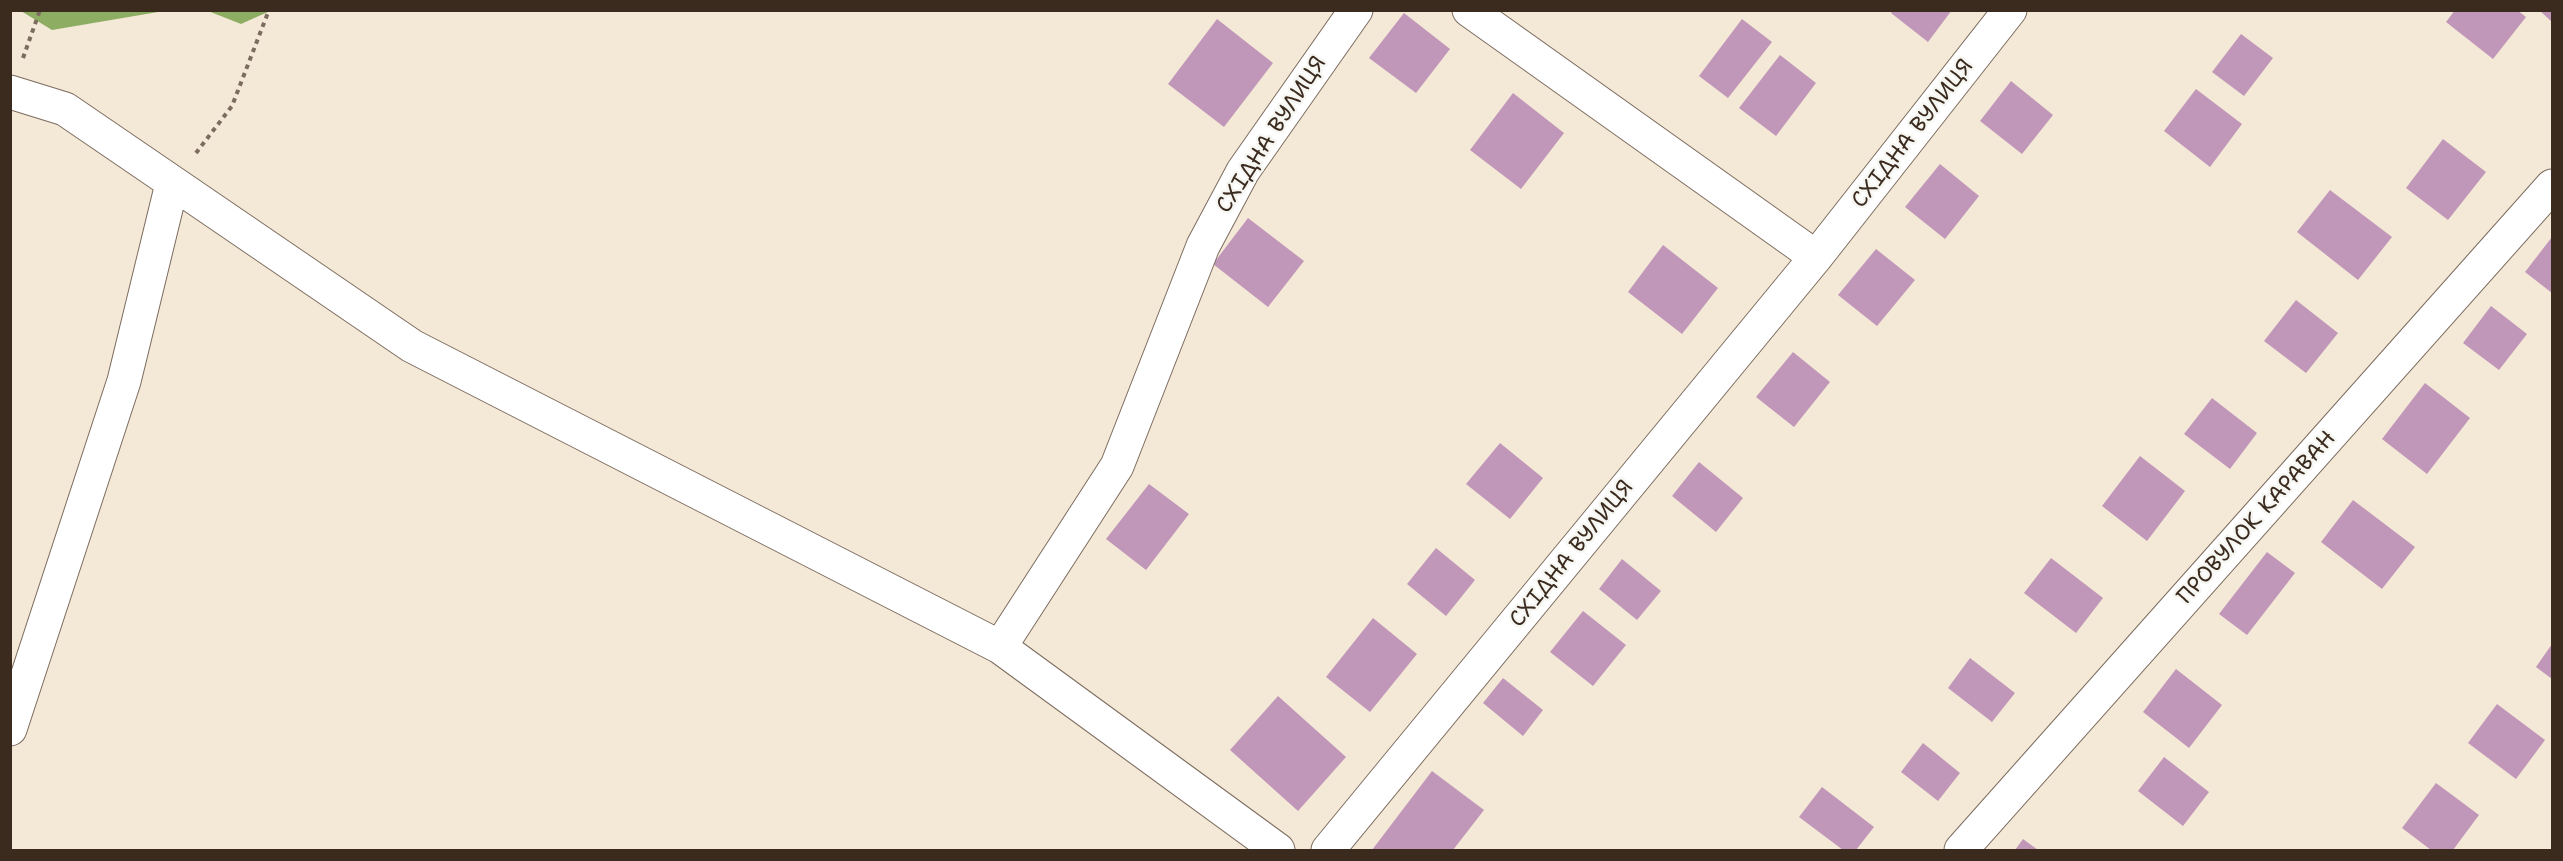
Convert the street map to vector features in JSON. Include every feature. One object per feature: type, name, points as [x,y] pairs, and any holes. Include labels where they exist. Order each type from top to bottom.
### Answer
[{"type":"street","name":"СХІДНА ВУЛИЦЯ","points":[[1000,647],[1117,466],[1203,246],[1243,171],[1356,10]]},
{"type":"street","points":[[1469,10],[1816,257]]},
{"type":"street","name":"СХІДНА ВУЛИЦЯ","points":[[1328,850],[1816,257],[2010,10]]},
{"type":"street","points":[[11,92],[65,109],[412,346],[1000,647],[1278,850]]},
{"type":"street","points":[[10,729],[124,381],[172,184]]},
{"type":"street","name":"ПРОВУЛОК КАРАВАН","points":[[1961,850],[2553,186]]},
{"type":"path","points":[[11,92],[40,10]]},
{"type":"path","points":[[172,184],[232,106],[269,10]]},
{"type":"green space","points":[[21,11],[164,11],[52,30]]},
{"type":"green space","points":[[208,11],[270,11],[241,24]]},
{"type":"building","points":[[1893,10],[1952,10],[1928,42],[1891,13]]},
{"type":"building","points":[[2455,10],[2517,10],[2526,17],[2493,59],[2446,22]]},
{"type":"building","points":[[2539,10],[2552,10],[2552,22]]},
{"type":"building","points":[[1404,13],[1450,49],[1416,93],[1369,58]]},
{"type":"building","points":[[1217,19],[1273,63],[1224,127],[1168,84]]},
{"type":"building","points":[[1742,19],[1772,42],[1728,98],[1699,76]]},
{"type":"building","points":[[2241,34],[2273,58],[2244,96],[2212,72]]},
{"type":"building","points":[[1780,55],[1816,83],[1776,136],[1739,108]]},
{"type":"building","points":[[2011,81],[2053,115],[2022,154],[1980,121]]},
{"type":"building","points":[[2196,89],[2242,124],[2210,167],[2164,131]]},
{"type":"building","points":[[1513,93],[1564,133],[1521,189],[1470,150]]},
{"type":"building","points":[[2443,139],[2486,172],[2448,220],[2406,188]]},
{"type":"building","points":[[1940,164],[1979,196],[1945,239],[1905,207]]},
{"type":"building","points":[[2330,190],[2392,237],[2358,280],[2297,232]]},
{"type":"building","points":[[1248,218],[1304,261],[1268,307],[1213,264]]},
{"type":"building","points":[[2552,237],[2552,293],[2525,272]]},
{"type":"building","points":[[1663,245],[1718,288],[1682,334],[1628,292]]},
{"type":"building","points":[[1876,249],[1915,280],[1877,326],[1838,295]]},
{"type":"building","points":[[2296,300],[2338,333],[2306,373],[2264,341]]},
{"type":"building","points":[[2491,306],[2527,334],[2499,370],[2463,343]]},
{"type":"building","points":[[1793,352],[1830,382],[1794,427],[1756,397]]},
{"type":"building","points":[[2425,383],[2470,418],[2427,474],[2382,439]]},
{"type":"building","points":[[2212,398],[2257,433],[2230,469],[2184,434]]},
{"type":"building","points":[[1500,443],[1543,478],[1510,519],[1466,484]]},
{"type":"building","points":[[2140,456],[2185,491],[2147,541],[2102,506]]},
{"type":"building","points":[[1699,462],[1743,498],[1716,532],[1672,496]]},
{"type":"building","points":[[1149,484],[1189,514],[1146,570],[1106,539]]},
{"type":"building","points":[[2353,500],[2415,547],[2382,589],[2321,542]]},
{"type":"building","points":[[1436,548],[1475,580],[1446,616],[1407,584]]},
{"type":"building","points":[[2267,552],[2295,573],[2247,635],[2219,614]]},
{"type":"building","points":[[2051,558],[2103,598],[2076,633],[2024,593]]},
{"type":"building","points":[[1622,559],[1661,591],[1637,620],[1599,589]]},
{"type":"building","points":[[1583,611],[1626,645],[1593,686],[1550,652]]},
{"type":"building","points":[[1373,618],[1417,654],[1370,712],[1326,677]]},
{"type":"building","points":[[2552,644],[2552,679],[2536,667]]},
{"type":"building","points":[[1970,658],[2015,693],[1992,722],[1948,688]]},
{"type":"building","points":[[2176,669],[2222,705],[2189,748],[2143,712]]},
{"type":"building","points":[[1503,678],[1543,710],[1523,736],[1483,703]]},
{"type":"building","points":[[1278,696],[1346,757],[1298,811],[1230,750]]},
{"type":"building","points":[[2497,704],[2545,740],[2516,779],[2468,743]]},
{"type":"building","points":[[1923,743],[1960,773],[1938,801],[1901,772]]},
{"type":"building","points":[[2164,757],[2209,792],[2183,826],[2138,791]]},
{"type":"building","points":[[1432,771],[1484,810],[1453,850],[1372,850]]},
{"type":"building","points":[[2436,783],[2479,815],[2453,850],[2431,850],[2402,828]]},
{"type":"building","points":[[1822,787],[1874,827],[1856,850],[1843,850],[1799,817]]},
{"type":"building","points":[[2023,839],[2038,850],[2015,850]]}]
